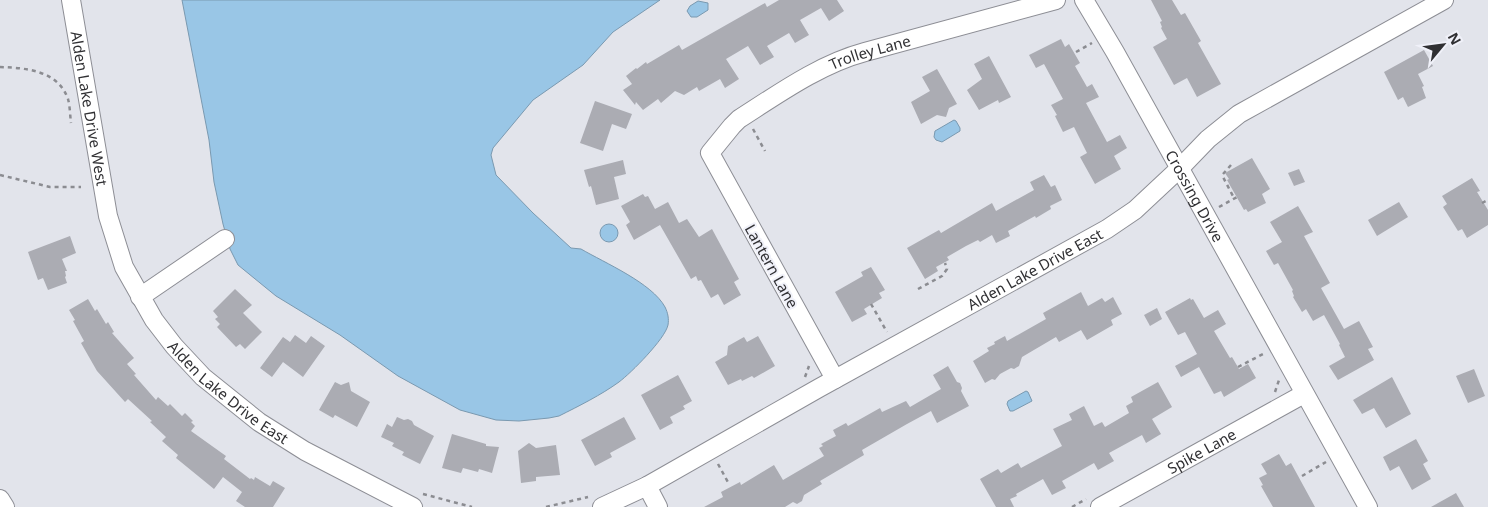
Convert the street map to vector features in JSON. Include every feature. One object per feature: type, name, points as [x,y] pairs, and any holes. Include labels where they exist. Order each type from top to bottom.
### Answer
[{"type":"street","name":"Alden Lake Drive West","points":[[71,0],[108,216]]},
{"type":"street","name":"Trolley Lane","points":[[710,153],[739,119],[802,80],[837,62],[865,52],[1056,0]]},
{"type":"street","name":"Crossing Drive","points":[[1084,0],[1095,16],[1368,507]]},
{"type":"street","name":"Alden Lake Drive East","points":[[597,501],[647,486],[835,379],[1107,229],[1135,210],[1208,139],[1239,114],[1444,0]]},
{"type":"street","name":"Lantern Lane","points":[[710,153],[835,379]]},
{"type":"street","name":"Alden Lake Drive East","points":[[108,216],[120,258],[140,297],[154,320],[174,346],[203,376],[245,412],[304,451],[414,499]]},
{"type":"street","points":[[140,297],[225,238]]},
{"type":"street","name":"Spike Lane","points":[[1102,504],[1304,394]]},
{"type":"street","points":[[647,486],[658,507]]},
{"type":"street","points":[[0,499],[5,507]]},
{"type":"path","points":[[1089,36],[1096,49]]},
{"type":"path","points":[[1076,52],[1093,42]]},
{"type":"path","points":[[0,67],[39,71],[53,79],[68,99],[71,122]]},
{"type":"path","points":[[748,132],[758,124]]},
{"type":"path","points":[[752,128],[765,151]]},
{"type":"path","points":[[1205,215],[1236,198],[1223,177],[1223,174],[1231,166]]},
{"type":"path","points":[[0,175],[50,187],[81,187]]},
{"type":"path","points":[[1482,203],[1488,200]]},
{"type":"path","points":[[918,289],[942,276],[947,269],[945,262]]},
{"type":"path","points":[[871,304],[888,333]]},
{"type":"path","points":[[881,338],[894,330]]},
{"type":"path","points":[[1238,368],[1266,352],[1270,360]]},
{"type":"path","points":[[799,382],[808,372],[808,359]]},
{"type":"path","points":[[1274,393],[1279,381],[1278,375]]},
{"type":"path","points":[[710,449],[730,484]]},
{"type":"path","points":[[1302,476],[1338,456]]},
{"type":"path","points":[[414,499],[430,497],[472,507]]},
{"type":"path","points":[[546,507],[597,501]]},
{"type":"path","points":[[1072,507],[1102,504]]},
{"type":"water","points":[[182,0],[660,0],[613,32],[583,65],[533,100],[493,148],[491,155],[496,175],[571,248],[581,249],[627,274],[659,298],[665,307],[668,318],[666,331],[661,339],[639,364],[619,382],[559,416],[519,421],[496,420],[460,410],[398,376],[340,335],[276,296],[238,265],[230,249],[214,182],[209,140]]},
{"type":"water","points":[[698,1],[708,3],[708,10],[697,17],[691,17],[687,11],[690,6]]},
{"type":"water","points":[[954,120],[960,131],[942,142],[936,140],[934,137],[935,131]]},
{"type":"water","points":[[609,224],[617,229],[618,233],[613,241],[609,242],[601,237],[600,233],[605,225]]},
{"type":"water","points":[[1026,391],[1032,401],[1010,411],[1007,404],[1008,401]]},
{"type":"building","points":[[779,0],[837,0],[844,11],[829,21],[821,8],[800,20],[809,35],[795,43],[789,33],[767,46],[774,57],[760,65],[748,46],[726,59],[739,79],[725,88],[720,79],[699,91],[697,87],[684,95],[675,91],[661,103],[658,99],[643,110],[636,102],[635,105],[623,90],[632,84],[626,76],[646,62],[647,64],[679,45],[682,50],[765,3],[767,7]]},
{"type":"building","points":[[1151,0],[1172,0],[1181,15],[1185,13],[1201,41],[1198,43],[1221,84],[1197,97],[1187,78],[1174,85],[1153,47],[1167,39],[1161,28],[1160,22],[1162,21]]},
{"type":"building","points":[[1061,39],[1065,47],[1069,44],[1080,63],[1075,66],[1087,87],[1092,84],[1099,97],[1086,103],[1107,142],[1120,135],[1127,148],[1114,156],[1121,169],[1095,184],[1080,157],[1087,153],[1074,127],[1063,132],[1055,116],[1057,115],[1051,105],[1063,99],[1044,64],[1036,68],[1029,55]]},
{"type":"building","points":[[1424,50],[1433,66],[1418,74],[1424,86],[1422,87],[1426,98],[1408,107],[1403,97],[1398,100],[1384,72]]},
{"type":"building","points":[[989,56],[1011,97],[999,103],[998,100],[979,110],[967,90],[982,79],[974,64]]},
{"type":"building","points":[[937,69],[957,104],[949,108],[946,117],[937,115],[921,124],[911,102],[930,91],[922,77]]},
{"type":"building","points":[[595,101],[632,114],[626,129],[612,124],[603,151],[580,143]]},
{"type":"building","points":[[1252,158],[1270,189],[1262,194],[1266,203],[1248,212],[1246,209],[1244,210],[1225,173]]},
{"type":"building","points":[[623,160],[626,174],[614,177],[619,199],[596,205],[584,170]]},
{"type":"building","points":[[1299,169],[1305,182],[1294,186],[1288,173]]},
{"type":"building","points":[[1044,175],[1051,187],[1055,185],[1062,200],[1050,206],[1051,209],[1036,218],[1035,216],[1008,231],[1010,236],[996,243],[992,235],[980,242],[978,240],[966,246],[947,257],[949,260],[936,267],[938,271],[925,279],[907,248],[939,230],[941,233],[992,203],[996,211],[1034,190],[1030,182]]},
{"type":"building","points":[[1472,178],[1480,191],[1477,192],[1488,210],[1488,225],[1467,238],[1462,229],[1458,231],[1443,207],[1447,204],[1442,196]]},
{"type":"building","points":[[643,194],[645,197],[648,196],[655,209],[668,202],[679,223],[687,219],[699,237],[712,229],[739,279],[734,282],[741,295],[724,305],[718,294],[711,298],[701,280],[698,281],[696,276],[691,279],[660,225],[634,240],[626,225],[630,222],[621,206]]},
{"type":"building","points":[[1399,202],[1408,217],[1377,236],[1368,220]]},
{"type":"building","points":[[1298,206],[1313,232],[1304,236],[1330,283],[1321,288],[1344,329],[1359,321],[1373,347],[1368,349],[1374,360],[1338,380],[1329,366],[1345,357],[1324,315],[1313,321],[1306,309],[1302,312],[1293,297],[1293,290],[1278,263],[1274,265],[1266,251],[1282,242],[1270,222]]},
{"type":"building","points":[[70,236],[76,253],[62,259],[67,271],[65,271],[65,277],[67,283],[48,290],[43,278],[38,280],[28,252]]},
{"type":"building","points":[[871,267],[885,290],[879,293],[882,298],[864,309],[867,314],[852,322],[835,292],[863,276],[861,272]]},
{"type":"building","points":[[235,289],[252,305],[243,313],[262,332],[245,349],[240,344],[236,347],[217,327],[220,324],[215,319],[218,317],[213,311]]},
{"type":"building","points":[[1081,292],[1088,306],[1102,298],[1105,302],[1113,297],[1122,314],[1111,320],[1113,325],[1087,340],[1081,330],[1059,342],[1056,337],[1022,357],[1019,366],[1000,374],[995,380],[992,379],[985,383],[973,361],[989,351],[987,348],[995,344],[994,342],[1005,336],[1007,341],[1046,319],[1043,313]]},
{"type":"building","points":[[1190,298],[1191,300],[1193,299],[1204,318],[1218,310],[1226,324],[1214,331],[1239,369],[1248,364],[1256,378],[1224,397],[1221,391],[1214,394],[1199,367],[1181,377],[1175,366],[1197,354],[1185,332],[1178,335],[1165,312]]},
{"type":"building","points":[[88,299],[106,324],[108,322],[114,332],[112,333],[134,358],[127,364],[156,400],[158,397],[168,406],[170,404],[182,416],[185,413],[195,426],[191,431],[226,456],[224,459],[250,479],[254,480],[255,477],[270,486],[273,481],[285,488],[273,507],[245,507],[236,501],[242,492],[223,477],[214,489],[176,458],[178,455],[162,441],[166,437],[150,422],[152,421],[128,399],[125,402],[97,371],[81,343],[84,341],[69,310]]},
{"type":"building","points":[[1157,308],[1162,319],[1150,326],[1144,315]]},
{"type":"building","points":[[295,335],[306,343],[311,336],[325,346],[303,377],[283,362],[272,377],[260,368],[283,337],[290,342]]},
{"type":"building","points":[[758,336],[775,366],[754,378],[752,376],[728,385],[715,362],[727,355],[728,346],[744,337],[747,342]]},
{"type":"building","points":[[948,366],[957,382],[960,383],[961,391],[969,406],[937,423],[931,411],[907,424],[862,450],[864,455],[820,481],[822,484],[804,495],[802,501],[797,504],[793,502],[785,507],[704,507],[723,497],[721,492],[740,482],[741,485],[774,465],[783,480],[824,456],[819,448],[823,446],[821,444],[836,436],[833,430],[846,423],[848,426],[880,408],[882,412],[906,401],[910,407],[941,389],[933,375]]},
{"type":"building","points":[[1474,369],[1485,396],[1468,403],[1456,376]]},
{"type":"building","points":[[678,375],[692,401],[683,406],[685,409],[670,417],[673,423],[660,430],[641,395]]},
{"type":"building","points":[[1392,377],[1411,414],[1386,428],[1374,408],[1362,414],[1353,400]]},
{"type":"building","points":[[335,382],[341,385],[349,382],[351,391],[370,402],[357,427],[335,415],[333,418],[319,410]]},
{"type":"building","points":[[1158,382],[1172,407],[1152,419],[1161,434],[1146,443],[1142,435],[1109,453],[1114,461],[1098,470],[1094,463],[1062,481],[1066,488],[1052,495],[1043,479],[1010,499],[1014,507],[996,507],[980,479],[998,469],[1001,473],[1018,463],[1021,468],[1062,446],[1053,429],[1072,420],[1069,414],[1084,406],[1094,426],[1102,422],[1105,427],[1129,413],[1126,406],[1133,402],[1131,397]]},
{"type":"building","points":[[397,417],[412,421],[414,425],[434,436],[420,464],[402,455],[404,452],[392,446],[394,443],[381,437],[387,424],[392,427]]},
{"type":"building","points":[[624,417],[636,439],[610,453],[612,457],[595,466],[581,440]]},
{"type":"building","points":[[452,434],[486,444],[486,446],[499,447],[492,473],[479,469],[478,472],[463,468],[461,473],[442,468]]},
{"type":"building","points":[[1416,439],[1428,461],[1423,464],[1431,479],[1412,490],[1399,466],[1390,471],[1383,457]]},
{"type":"building","points":[[529,443],[536,448],[556,445],[560,475],[536,477],[536,481],[521,483],[518,451]]},
{"type":"building","points":[[1279,454],[1286,466],[1291,463],[1315,507],[1273,507],[1261,486],[1263,485],[1259,478],[1267,474],[1261,464]]},
{"type":"building","points":[[1456,493],[1464,507],[1431,507]]}]
